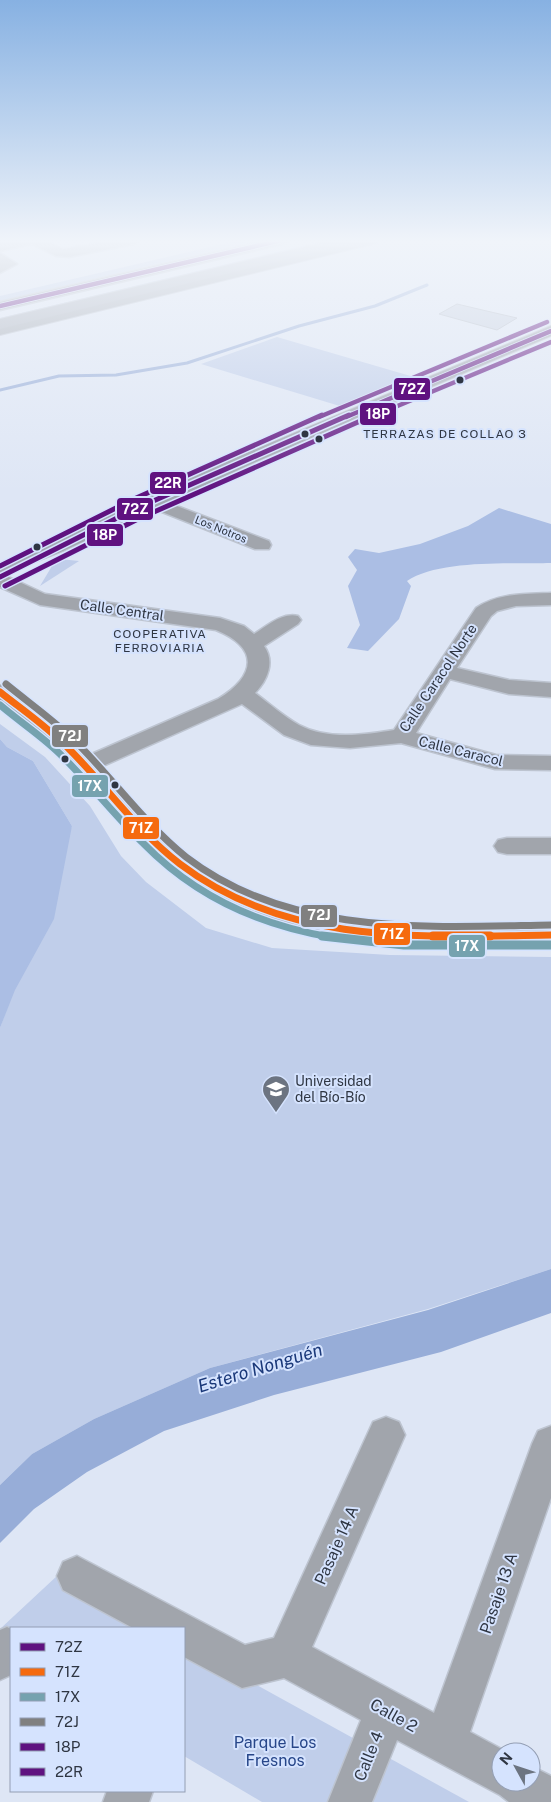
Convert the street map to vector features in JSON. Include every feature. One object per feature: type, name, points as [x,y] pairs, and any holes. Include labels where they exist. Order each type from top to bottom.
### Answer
[{"type":"main road","points":[[0,330],[24,324]]},
{"type":"main road","points":[[0,570],[56,547],[332,422],[551,331]]},
{"type":"main road","points":[[0,578],[56,547]]},
{"type":"main road","points":[[3,696],[56,736],[86,765],[179,864],[216,889],[269,914],[305,923],[380,932],[551,935]]},
{"type":"street","name":"Los Notros","points":[[153,502],[262,544]]},
{"type":"street","name":"Calle Central","points":[[0,578],[40,599],[220,624],[242,634],[253,643]]},
{"type":"street","name":"Calle Caracol Norte","points":[[243,694],[295,732],[306,736],[347,741],[402,736],[487,608],[508,601],[551,599]]},
{"type":"street","points":[[86,765],[226,704],[243,694],[253,683],[259,671],[259,657],[253,643],[290,620]]},
{"type":"street","points":[[444,671],[509,687],[551,690]]},
{"type":"street","name":"Calle Caracol","points":[[402,736],[495,762],[551,763]]},
{"type":"street","points":[[507,846],[551,846]]},
{"type":"street","name":"Pasaje 14 A","points":[[287,1656],[386,1435]]},
{"type":"street","name":"Pasaje 13 A","points":[[445,1743],[551,1444]]},
{"type":"street","points":[[77,1576],[172,1627]]},
{"type":"street","points":[[185,1635],[242,1667],[287,1656]]},
{"type":"street","name":"Calle 2","points":[[287,1656],[491,1768]]},
{"type":"street","name":"Calle 4","points":[[350,1802],[386,1711]]},
{"type":"street","points":[[536,1792],[551,1800]]},
{"type":"green space","points":[[277,337],[414,377],[343,407],[201,364]]},
{"type":"green space","points":[[60,559],[79,561],[40,586],[55,561]]},
{"type":"green space","name":"Universidad del Bío-Bío","points":[[0,724],[45,757],[90,806],[121,856],[146,882],[206,928],[272,948],[390,955],[551,957],[551,1269],[428,1309],[210,1368],[94,1419],[32,1454],[0,1485],[0,1028],[72,826],[33,761],[7,747],[0,739]]},
{"type":"green space","points":[[58,1575],[152,1627],[10,1627],[10,1654],[0,1648],[0,1629]]},
{"type":"green space","name":"Parque Los Fresnos","points":[[185,1646],[469,1802],[262,1802],[185,1757]]},
{"type":"shaded area","points":[[499,508],[551,524],[551,563],[476,564],[438,569],[421,574],[407,581],[411,586],[399,619],[368,651],[347,648],[360,625],[348,586],[357,570],[348,557],[355,549],[379,553],[420,544],[468,526]]},
{"type":"shaded area","points":[[0,739],[7,747],[33,761],[72,826],[54,919],[15,990],[0,1028]]},
{"type":"water","name":"Estero Nonguén","points":[[551,1269],[551,1313],[441,1352],[274,1395],[164,1431],[87,1472],[34,1509],[0,1543],[0,1485],[32,1454],[94,1419],[210,1368],[428,1310]]},
{"type":"building","points":[[476,324],[507,324],[497,330]]},
{"type":"waterway","points":[[0,390],[59,376],[116,375],[187,363],[306,324]]},
{"type":"transit line","name":"22R","points":[[0,566],[66,531],[202,467],[542,324]]},
{"type":"transit line","name":"72Z","points":[[0,577],[67,542],[203,478],[551,331]]},
{"type":"transit line","name":"18P","points":[[5,586],[138,519],[206,488],[551,342]]},
{"type":"transit line","name":"72J","points":[[6,684],[68,734],[143,816],[172,844],[187,857],[226,884],[269,902],[314,915],[361,922],[409,926],[551,925]]},
{"type":"transit line","name":"71Z","points":[[0,692],[62,742],[151,838],[180,864],[220,891],[264,911],[310,924],[358,932],[455,936],[551,935]]},
{"type":"transit line","name":"17X","points":[[0,705],[64,758],[145,846],[174,872],[215,900],[259,920],[306,933],[354,941],[453,946],[551,945]]},
{"type":"place","name":"Universidad del Bío-Bío","points":[[276,1113]]},
{"type":"district","name":"TERRAZAS DE COLLAO 3","points":[[445,434]]},
{"type":"district","name":"COOPERATIVA FERROVIARIA","points":[[160,641]]}]
